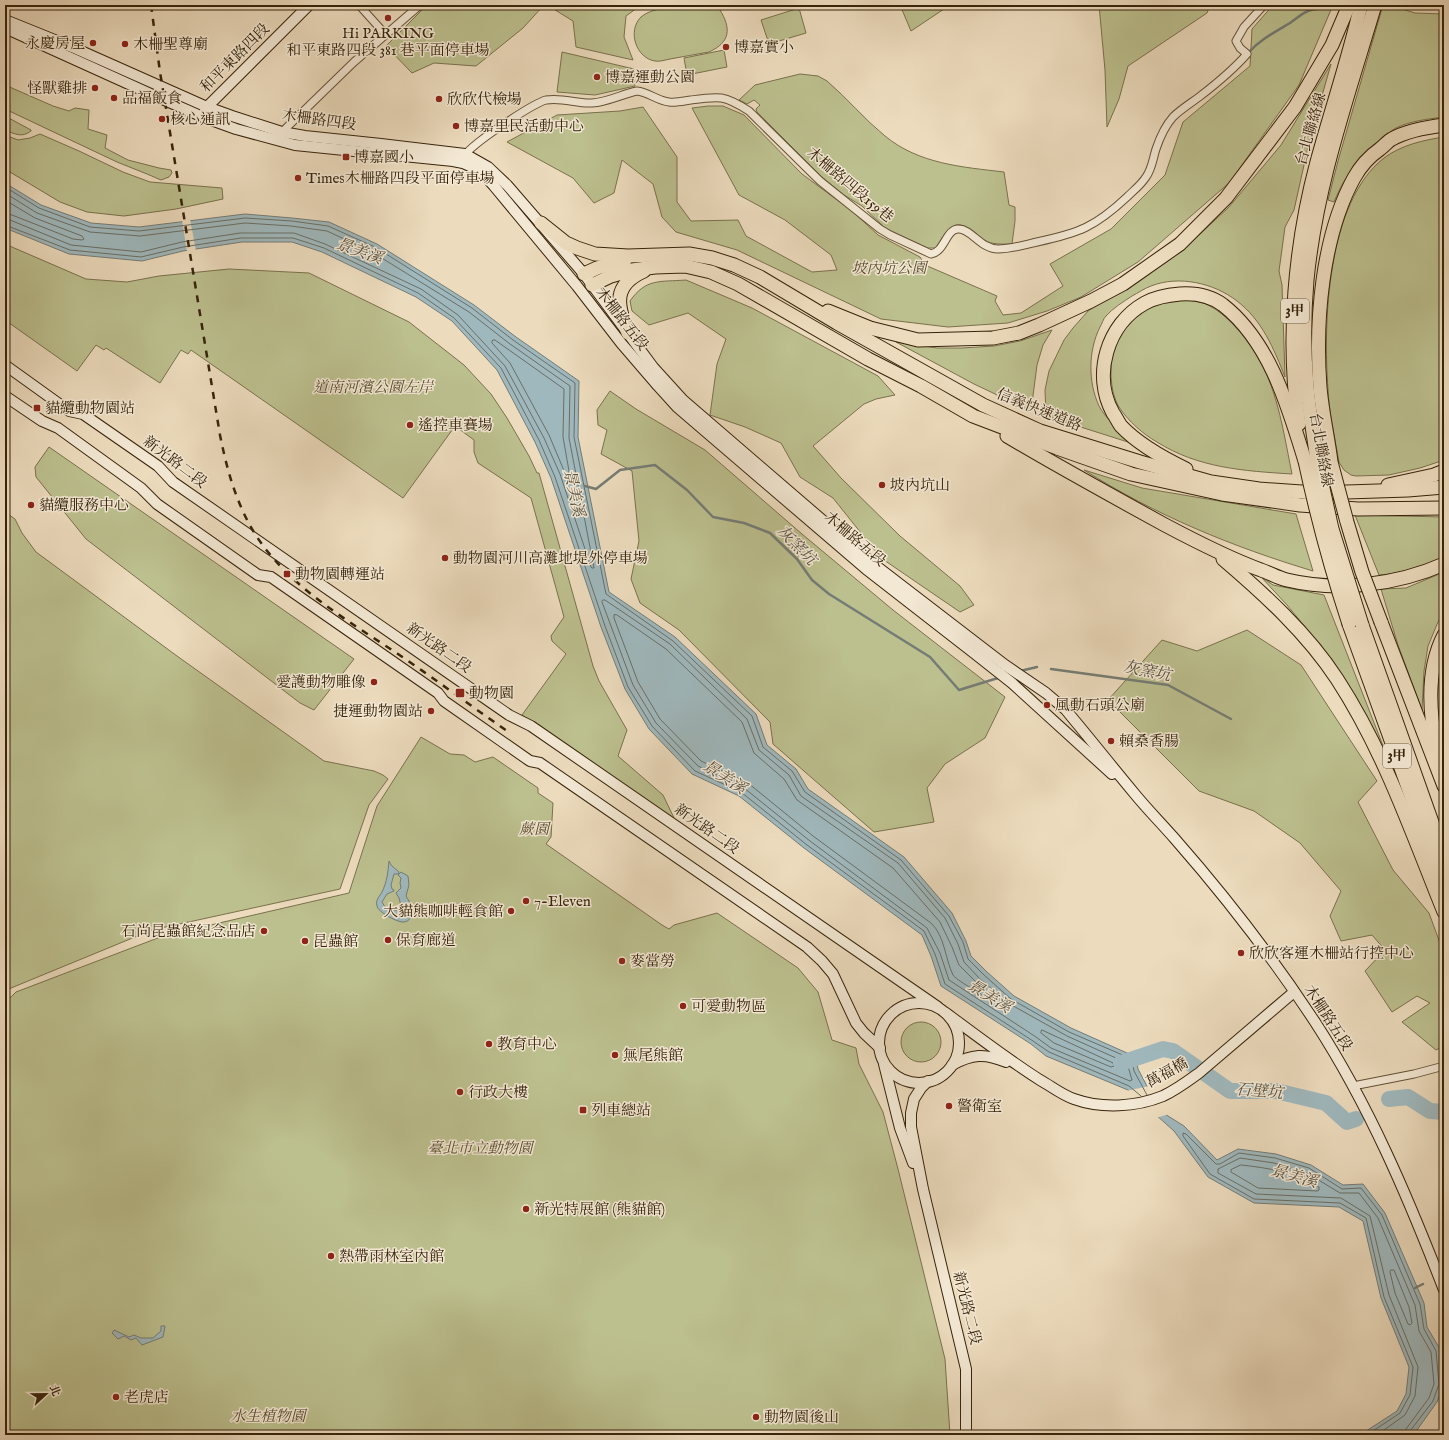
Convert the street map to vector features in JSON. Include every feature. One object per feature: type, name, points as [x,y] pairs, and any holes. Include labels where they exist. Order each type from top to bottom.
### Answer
[{"type":"highway","points":[[788,294],[870,328],[918,340],[993,338],[1019,333],[1062,316],[1123,284],[1180,244],[1226,198],[1295,107],[1332,44],[1349,5]]},
{"type":"highway","name":"台北聯絡線","points":[[1361,5],[1322,164],[1302,235],[1295,294],[1293,358],[1298,415],[1311,461],[1321,534],[1332,573],[1356,624],[1444,856]]},
{"type":"highway","name":"台北聯絡線","points":[[1322,164],[1374,5]]},
{"type":"highway","points":[[1444,125],[1419,129],[1392,139],[1372,155],[1355,176],[1344,199],[1334,226],[1325,266],[1320,310],[1318,350],[1320,388],[1331,462],[1346,522],[1362,572],[1444,786]]},
{"type":"highway","points":[[541,223],[566,243],[595,254],[655,261]]},
{"type":"highway","name":"信義快速道路","points":[[655,261],[689,254],[712,258],[734,265],[760,277],[837,324],[983,405],[1040,432],[1140,462],[1211,482],[1259,489],[1316,493],[1408,490],[1444,487]]},
{"type":"highway","points":[[584,274],[591,270],[613,263],[655,261]]},
{"type":"highway","points":[[592,285],[611,276],[655,261]]},
{"type":"highway","points":[[628,333],[621,315],[619,303],[620,295],[624,286],[631,279],[655,261]]},
{"type":"highway","name":"信義快速道路","points":[[655,261],[711,272],[738,284],[868,359],[921,386],[973,416],[1131,474],[1222,494],[1300,505],[1358,509],[1444,508]]},
{"type":"highway","points":[[1259,489],[1192,472],[1160,456],[1120,425],[1104,392],[1102,373],[1106,352],[1116,332],[1129,316],[1145,303],[1166,295],[1190,293],[1209,297],[1222,304],[1238,318],[1266,357],[1279,384],[1291,417],[1311,461]]},
{"type":"highway","points":[[973,416],[1080,479],[1210,549],[1286,580],[1321,585],[1362,585],[1400,580],[1426,572],[1444,564]]},
{"type":"highway","points":[[1355,492],[1434,475],[1444,471]]},
{"type":"highway","points":[[1210,549],[1267,598],[1316,651],[1336,678],[1355,709],[1388,777],[1444,912]]},
{"type":"highway","name":"台北聯絡線","points":[[1356,624],[1444,888]]},
{"type":"highway","points":[[1444,635],[1440,641],[1434,663],[1430,700],[1434,733],[1444,780]]},
{"type":"street","name":"和平東路四段","points":[[203,117],[207,107],[309,5]]},
{"type":"street","points":[[359,5],[386,34]]},
{"type":"street","points":[[280,136],[354,62],[420,5]]},
{"type":"street","name":"木柵路四段159巷","points":[[464,158],[475,145],[531,106],[544,101],[559,99],[593,103],[637,91],[669,102],[716,96],[726,98],[749,111],[820,181],[890,235],[931,254],[941,247],[953,230],[958,228],[964,230],[986,246],[993,248],[1024,246],[1068,235],[1092,225],[1114,209],[1140,184],[1150,170],[1163,130],[1173,118],[1219,81],[1247,54],[1240,48],[1236,41],[1244,27],[1264,5]]},
{"type":"street","name":"木柵路四段","points":[[5,20],[72,47],[207,107],[304,146],[464,158],[488,167],[507,185],[541,223],[592,285]]},
{"type":"street","name":"木柵路四段","points":[[5,28],[203,117],[236,129],[280,136]]},
{"type":"street","points":[[127,83],[131,73]]},
{"type":"street","name":"木柵路四段","points":[[464,158],[484,175],[494,186],[577,286]]},
{"type":"street","points":[[577,286],[584,274]]},
{"type":"street","points":[[577,286],[592,285]]},
{"type":"street","name":"木柵路五段","points":[[592,285],[653,367],[698,414],[882,571],[1010,669],[1046,693],[1066,710],[1134,794],[1175,839],[1235,912],[1315,1022],[1353,1086],[1392,1164],[1415,1216],[1444,1290]]},
{"type":"street","name":"木柵路五段","points":[[577,286],[646,373],[692,420],[866,569],[1012,683],[1134,794]]},
{"type":"street","name":"新光路二段","points":[[5,365],[69,411],[83,414],[158,466],[173,482],[280,557],[509,715],[531,726],[942,1010],[1020,1067],[1061,1093]]},
{"type":"street","points":[[5,396],[42,421],[58,428],[141,488],[157,504],[258,575],[271,577],[438,693],[444,701],[530,761],[540,763],[591,797],[807,947],[822,961],[832,974],[856,1023],[881,1052],[886,1065],[901,1078],[910,1081],[928,1082],[938,1078],[952,1066],[959,1048],[958,1038],[954,1024],[942,1010],[925,1003],[912,1003],[896,1010],[887,1019],[881,1031],[881,1052]]},
{"type":"street","points":[[1060,727],[1072,724],[1075,721]]},
{"type":"street","name":"萬福橋","points":[[1061,1093],[1072,1099],[1086,1103],[1113,1105],[1138,1103],[1163,1096],[1199,1073],[1294,992]]},
{"type":"street","name":"新光路二段","points":[[881,1052],[900,1128],[923,1189]]},
{"type":"street","name":"新光路二段","points":[[952,1066],[961,1060],[979,1055],[997,1058],[1020,1067]]},
{"type":"street","points":[[1353,1086],[1414,1074],[1444,1066]]},
{"type":"street","name":"新光路二段","points":[[928,1082],[914,1099],[911,1113],[911,1127],[923,1189],[966,1370],[966,1435]]},
{"type":"green space","points":[[427,5],[544,5],[523,28],[476,66],[434,63],[412,73],[386,46]]},
{"type":"green space","points":[[547,5],[641,5],[626,16],[624,37],[633,60],[576,47],[573,21]]},
{"type":"green space","points":[[685,5],[742,5],[720,10],[726,23],[727,34],[722,44],[716,48],[709,52],[658,61],[648,59],[639,49],[634,36],[637,23],[641,17],[656,10]]},
{"type":"green space","points":[[900,5],[950,5],[911,31]]},
{"type":"green space","points":[[1099,5],[1210,5],[1207,13],[1128,66],[1119,99],[1107,127],[1105,70]]},
{"type":"green space","name":"坡內坑公園","points":[[1273,5],[1333,5],[1299,85],[1229,183],[1138,262],[1081,297],[1047,311],[1008,323],[948,327],[881,319],[737,250],[676,232],[662,217],[653,184],[622,160],[614,193],[594,203],[573,178],[507,142],[557,115],[620,111],[643,107],[677,157],[677,202],[691,221],[738,220],[746,236],[812,272],[837,270],[831,255],[785,220],[739,195],[692,108],[723,106],[744,115],[802,174],[852,211],[878,235],[920,257],[925,265],[997,296],[995,301],[1003,315],[1021,313],[1063,286],[1050,264],[1111,229],[1165,175],[1183,122],[1250,66],[1252,29]]},
{"type":"green space","points":[[1383,5],[1389,5],[1415,13],[1444,14],[1444,117],[1413,122],[1401,126],[1396,128],[1375,144],[1354,166],[1343,183],[1334,202],[1328,200]]},
{"type":"green space","points":[[799,8],[806,33],[769,44],[761,20]]},
{"type":"green space","points":[[724,50],[727,67],[687,75],[684,58]]},
{"type":"green space","name":"博嘉運動公園","points":[[562,52],[634,69],[635,86],[595,95],[557,92]]},
{"type":"green space","points":[[1331,64],[1310,138],[1294,210],[1285,227],[1279,271],[1282,285],[1285,377],[1272,346],[1260,326],[1254,317],[1237,301],[1207,285],[1184,281],[1173,281],[1149,287],[1118,305],[1104,319],[1093,346],[1091,377],[1095,397],[1102,411],[1109,420],[1131,443],[1046,416],[1045,390],[1049,371],[1064,340],[1073,328],[1088,311],[1183,250],[1229,207],[1281,145]]},
{"type":"green space","points":[[800,74],[818,76],[827,81],[885,136],[912,153],[942,163],[1004,172],[1009,205],[1015,207],[1012,244],[987,242],[966,227],[956,225],[948,230],[936,248],[928,248],[885,228],[862,206],[844,195],[822,177],[757,112],[756,109],[760,105],[754,100],[747,104],[739,100],[755,85]]},
{"type":"green space","points":[[5,85],[53,106],[69,111],[75,108],[89,110],[88,129],[107,135],[105,148],[128,160],[171,170],[172,173],[169,177],[161,180],[117,162],[5,109]]},
{"type":"green space","points":[[5,116],[31,131],[21,135],[5,130]]},
{"type":"green space","points":[[40,134],[123,172],[150,182],[222,188],[223,199],[176,209],[124,216],[87,212],[60,202],[5,169],[5,135],[18,140],[30,138]]},
{"type":"green space","points":[[1444,137],[1444,460],[1420,468],[1389,475],[1351,475],[1344,470],[1339,462],[1332,426],[1328,389],[1328,299],[1340,233],[1350,203],[1365,178],[1384,158],[1405,146]]},
{"type":"green space","name":"道南河濱公園左岸","points":[[5,244],[86,279],[127,282],[159,276],[229,269],[309,273],[409,322],[464,365],[491,394],[507,418],[537,473],[539,473],[593,666],[599,681],[627,730],[618,756],[663,795],[675,820],[522,715],[566,654],[552,641],[551,636],[564,617],[531,498],[478,463],[474,452],[474,440],[455,426],[403,498],[191,350],[188,354],[181,350],[160,383],[106,348],[104,350],[96,345],[77,371],[5,320]]},
{"type":"green space","points":[[686,280],[752,308],[878,376],[895,395],[876,399],[864,404],[813,446],[841,478],[900,536],[960,586],[974,605],[960,612],[881,558],[833,498],[800,477],[781,443],[745,427],[710,415],[717,364],[726,339],[688,313],[649,325],[632,311],[630,301],[642,288],[648,285],[661,281]]},
{"type":"green space","points":[[1190,300],[1206,304],[1225,316],[1248,341],[1259,358],[1280,414],[1292,474],[1222,467],[1189,458],[1173,451],[1146,435],[1131,422],[1119,407],[1115,399],[1111,381],[1111,360],[1115,342],[1118,337],[1126,325],[1148,307],[1168,302]]},
{"type":"green space","points":[[1052,330],[1043,345],[1037,365],[1031,411],[974,384],[896,342],[937,348],[994,346],[1020,341]]},
{"type":"green space","points":[[610,391],[636,409],[705,450],[893,610],[1005,697],[985,738],[945,764],[927,788],[934,822],[874,832],[773,744],[770,722],[679,630],[640,603],[631,579],[639,541],[632,471],[601,454],[607,430],[598,425],[597,410]]},
{"type":"green space","points":[[49,447],[354,659],[314,710],[300,703],[86,539],[36,477],[35,467]]},
{"type":"green space","points":[[1084,470],[1142,488],[1296,514],[1313,571],[1283,562],[1195,528],[1138,501]]},
{"type":"green space","points":[[5,512],[15,519],[22,533],[36,552],[177,656],[324,761],[374,771],[388,779],[369,805],[340,889],[152,930],[11,988],[5,993]]},
{"type":"green space","points":[[1355,515],[1444,517],[1444,557],[1412,569],[1379,575]]},
{"type":"green space","points":[[1444,572],[1444,612],[1428,646],[1424,671],[1422,710],[1398,645],[1381,589],[1406,588]]},
{"type":"green space","points":[[1261,577],[1273,585],[1324,595],[1391,766],[1342,675],[1316,640]]},
{"type":"green space","points":[[1247,630],[1301,665],[1377,781],[1358,802],[1393,870],[1429,913],[1444,954],[1444,1046],[1436,1050],[1402,1022],[1430,1003],[1417,996],[1392,1012],[1365,971],[1385,950],[1372,935],[1341,941],[1330,916],[1341,891],[1300,843],[1254,811],[1199,791],[1108,700],[1162,640],[1197,651]]},
{"type":"green space","name":"臺北市立動物園","points":[[421,737],[450,754],[464,755],[475,762],[493,757],[538,788],[538,793],[553,803],[551,837],[546,844],[662,925],[669,929],[674,925],[717,913],[798,968],[818,992],[832,1040],[856,1048],[859,1064],[883,1112],[945,1359],[950,1435],[5,1435],[5,1003],[16,992],[163,936],[349,893],[377,806]]},
{"type":"green space","points":[[921,1022],[929,1024],[935,1028],[939,1034],[941,1042],[939,1050],[935,1056],[929,1060],[921,1062],[913,1060],[907,1056],[903,1050],[901,1042],[903,1034],[907,1028],[913,1024]]},
{"type":"water","name":"景美溪","points":[[5,183],[41,205],[91,223],[139,227],[245,214],[329,222],[377,244],[474,305],[516,337],[579,381],[578,437],[609,592],[675,637],[756,714],[767,745],[796,769],[808,789],[904,857],[952,913],[966,941],[971,956],[1014,996],[1071,1028],[1136,1057],[1138,1069],[1160,1111],[1184,1126],[1217,1160],[1238,1149],[1276,1154],[1311,1165],[1343,1185],[1363,1184],[1385,1213],[1424,1303],[1427,1327],[1440,1349],[1443,1386],[1437,1402],[1417,1430],[1412,1435],[1360,1435],[1397,1411],[1406,1394],[1409,1367],[1381,1298],[1363,1221],[1339,1207],[1254,1203],[1208,1177],[1174,1131],[1128,1090],[1046,1056],[1031,1044],[941,986],[922,935],[804,848],[739,796],[692,774],[649,729],[625,689],[601,627],[551,478],[535,442],[497,370],[452,321],[416,297],[322,252],[292,242],[242,242],[183,251],[142,261],[69,254],[5,228]]},
{"type":"water","points":[[389,861],[391,865],[399,872],[398,874],[394,874],[391,885],[394,891],[387,894],[382,902],[385,907],[406,915],[407,909],[401,906],[396,893],[401,888],[401,878],[398,875],[401,872],[408,876],[409,885],[406,896],[412,907],[412,912],[411,918],[405,922],[387,916],[380,911],[377,906],[377,900],[386,881]]},
{"type":"water","points":[[161,1326],[165,1326],[163,1337],[142,1345],[136,1338],[131,1340],[124,1336],[118,1339],[112,1333],[114,1330],[129,1337],[134,1335],[141,1338],[153,1338],[161,1331]]},
{"type":"pier","points":[[190,219],[196,251],[187,252],[182,220]]},
{"type":"pier","points":[[1149,1086],[1161,1110],[1169,1114],[1156,1118],[1126,1091]]},
{"type":"waterway","points":[[1249,52],[1263,39],[1303,14],[1328,5]]},
{"type":"waterway","name":"灰窯坑","points":[[585,486],[596,489],[620,470],[655,465],[687,490],[713,517],[744,523],[770,533],[797,559],[812,580],[829,594],[930,657],[959,690],[998,678]]},
{"type":"waterway","name":"灰窯坑","points":[[1020,671],[1037,667]]},
{"type":"waterway","name":"灰窯坑","points":[[1051,669],[1168,685],[1231,719]]},
{"type":"waterway","name":"石壁坑","points":[[1121,1063],[1163,1049],[1173,1051],[1230,1091],[1276,1091],[1326,1103],[1347,1122],[1356,1119]]},
{"type":"waterway","name":"石壁坑","points":[[1389,1099],[1408,1097],[1430,1111],[1444,1112]]},
{"type":"waterway","points":[[1415,1288],[1423,1284]]},
{"type":"railway","points":[[151,5],[160,72],[220,435],[233,486],[242,510],[255,534],[269,553],[302,586],[339,615],[412,663],[507,731]]},
{"type":"place","name":"Hi PARKING 和平東路四段 381 巷平面停車場","points":[[388,18]]},
{"type":"place","name":"永慶房屋","points":[[93,43]]},
{"type":"place","name":"木柵聖尊廟","points":[[125,44]]},
{"type":"place","name":"博嘉實小","points":[[726,47]]},
{"type":"place","name":"博嘉運動公園","points":[[597,77]]},
{"type":"place","name":"怪獸雞排","points":[[95,88]]},
{"type":"place","name":"品福飯食","points":[[114,98]]},
{"type":"place","name":"欣欣代檢場","points":[[439,99]]},
{"type":"place","name":"核心通訊","points":[[162,119]]},
{"type":"place","name":"博嘉里民活動中心","points":[[456,126]]},
{"type":"place","name":"博嘉國小","points":[[346,157]]},
{"type":"place","name":"Times木柵路四段平面停車場","points":[[298,178]]},
{"type":"place","name":"貓纜動物園站","points":[[37,408]]},
{"type":"place","name":"遙控車賽場","points":[[410,425]]},
{"type":"place","name":"坡內坑山","points":[[882,485]]},
{"type":"place","name":"貓纜服務中心","points":[[31,505]]},
{"type":"place","name":"動物園河川高灘地堤外停車場","points":[[445,558]]},
{"type":"place","name":"動物園轉運站","points":[[287,574]]},
{"type":"place","name":"愛護動物雕像","points":[[374,682]]},
{"type":"place","name":"動物園","points":[[460,693]]},
{"type":"place","name":"風動石頭公廟","points":[[1047,705]]},
{"type":"place","name":"捷運動物園站","points":[[431,711]]},
{"type":"place","name":"賴桑香腸","points":[[1111,741]]},
{"type":"place","name":"7-Eleven","points":[[526,901]]},
{"type":"place","name":"大貓熊咖啡輕食館","points":[[511,911]]},
{"type":"place","name":"石尚昆蟲館紀念品店","points":[[264,931]]},
{"type":"place","name":"保育廊道","points":[[388,940]]},
{"type":"place","name":"昆蟲館","points":[[305,941]]},
{"type":"place","name":"欣欣客運木柵站行控中心","points":[[1241,953]]},
{"type":"place","name":"麥當勞","points":[[622,961]]},
{"type":"place","name":"可愛動物區","points":[[683,1006]]},
{"type":"place","name":"教育中心","points":[[489,1044]]},
{"type":"place","name":"無尾熊館","points":[[615,1055]]},
{"type":"place","name":"行政大樓","points":[[460,1092]]},
{"type":"place","name":"警衛室","points":[[949,1106]]},
{"type":"place","name":"列車總站","points":[[583,1110]]},
{"type":"place","name":"新光特展館 (熊貓館)","points":[[526,1209]]},
{"type":"place","name":"熱帶雨林室內館","points":[[331,1256]]},
{"type":"place","name":"老虎店","points":[[116,1397]]},
{"type":"place","name":"動物園後山","points":[[756,1417]]},
{"type":"park label","name":"蕨園","points":[[534,829]]},
{"type":"park label","name":"水生植物園","points":[[268,1416]]}]
